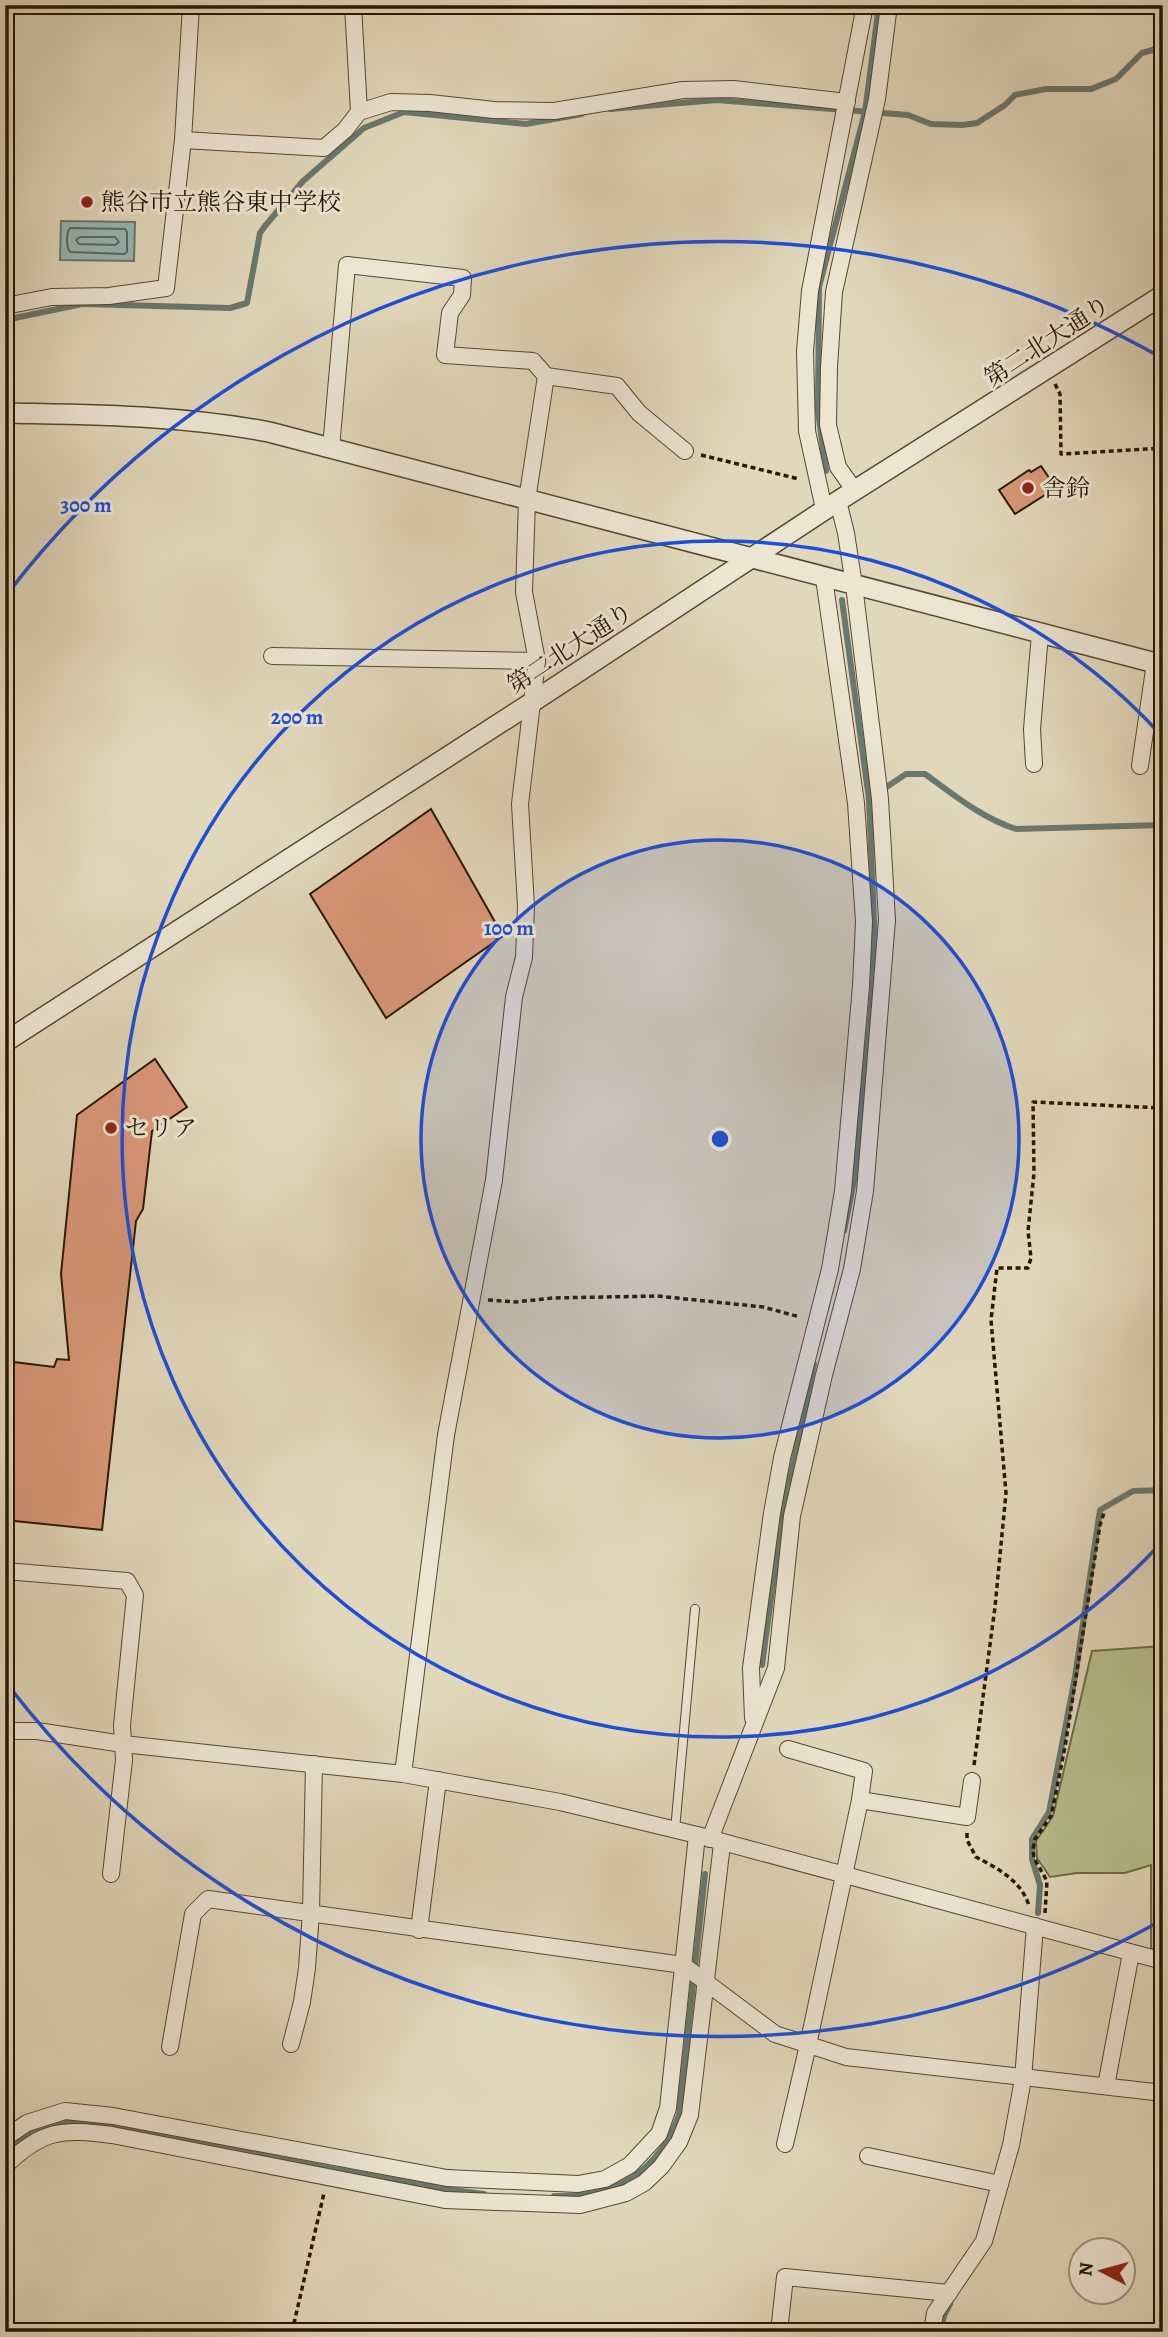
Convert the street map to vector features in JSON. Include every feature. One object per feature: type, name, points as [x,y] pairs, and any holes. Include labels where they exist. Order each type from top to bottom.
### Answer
[{"type":"street","points":[[5,306],[52,297],[108,296],[166,288],[183,139],[191,5]]},
{"type":"street","points":[[353,5],[359,111]]},
{"type":"street","points":[[754,1725],[751,1668],[772,1513],[782,1458],[830,1269],[854,1189],[887,920],[880,799],[854,585],[846,533],[818,484],[807,431],[805,351],[810,291],[865,5]]},
{"type":"street","points":[[855,491],[838,467],[828,425],[834,292],[877,99],[888,5]]},
{"type":"street","points":[[183,139],[324,148],[345,130],[359,111],[391,102],[494,110],[554,111],[683,90],[734,89],[847,103]]},
{"type":"street","points":[[835,172],[858,177]]},
{"type":"street","points":[[331,448],[347,265],[463,278],[462,295],[450,313],[445,355],[533,361],[546,376],[617,386],[639,413],[685,451]]},
{"type":"street","name":"第二北大通り","points":[[5,1042],[531,703],[831,505],[1163,295]]},
{"type":"street","points":[[403,1774],[446,1435],[494,1180],[514,997],[524,957],[526,906],[520,804],[537,661],[524,592],[527,500],[546,376]]},
{"type":"street","points":[[5,413],[228,424],[331,448],[1159,664],[1140,766]]},
{"type":"street","points":[[5,2138],[27,2123],[65,2111],[113,2116],[447,2178],[578,2184],[605,2179],[630,2165],[659,2134],[668,2108],[683,1965],[710,1839],[776,1668],[792,1516],[852,1269],[864,922],[856,803],[824,578]]},
{"type":"street","points":[[1034,764],[1032,729],[1040,634]]},
{"type":"street","points":[[272,656],[537,661]]},
{"type":"street","points":[[5,1572],[127,1580],[135,1595],[122,1725],[124,1760],[111,1874]]},
{"type":"street","points":[[5,1731],[37,1731],[123,1744],[403,1774],[560,1802],[710,1839],[1163,1961]]},
{"type":"street","points":[[785,2144],[864,1771],[788,1749]]},
{"type":"street","points":[[291,2044],[302,2001],[311,1912],[314,1764]]},
{"type":"street","points":[[418,1930],[438,1780]]},
{"type":"street","points":[[860,1800],[967,1817],[972,1781]]},
{"type":"street","points":[[5,2166],[21,2151],[44,2137],[72,2130],[112,2135],[445,2200],[580,2205],[626,2193],[644,2183],[660,2167],[679,2142],[690,2115],[707,1985],[710,1839]]},
{"type":"street","points":[[170,2047],[193,1914],[208,1899],[683,1965],[775,2034],[846,2057],[1163,2093]]},
{"type":"street","points":[[932,2332],[935,2313],[984,2241],[1011,2145],[1023,2079],[1040,1927]]},
{"type":"street","points":[[1106,2086],[1131,1953]]},
{"type":"street","points":[[868,2156],[1000,2184]]},
{"type":"street","points":[[779,2332],[785,2277],[949,2293]]},
{"type":"lane","points":[[675,1830],[695,1609]]},
{"type":"path","points":[[1047,370],[1060,394],[1061,453],[1163,448]]},
{"type":"path","points":[[685,451],[818,484]]},
{"type":"path","points":[[972,1781],[995,1607],[1006,1493],[991,1320],[998,1268],[1028,1268],[1031,1258],[1028,1231],[1034,1173],[1033,1102],[1163,1108]]},
{"type":"path","points":[[472,1298],[516,1302],[553,1298],[657,1296],[762,1307],[817,1321]]},
{"type":"path","points":[[1040,1927],[1047,1881],[1034,1858],[1033,1849],[1035,1839],[1051,1816],[1053,1807],[1104,1513]]},
{"type":"path","points":[[967,1817],[967,1840],[976,1857],[997,1868],[1017,1884],[1040,1927]]},
{"type":"path","points":[[292,2332],[327,2177]]},
{"type":"green space","points":[[1163,1646],[1163,1952],[1151,1949],[1151,1865],[1125,1873],[1077,1873],[1050,1877],[1037,1858],[1036,1841],[1053,1816],[1092,1651]]},
{"type":"water","points":[[61,221],[135,222],[134,261],[60,260]]},
{"type":"building","points":[[1041,466],[1056,488],[1015,514],[999,490],[1029,470],[1031,472]]},
{"type":"building","points":[[431,809],[503,936],[386,1018],[310,894]]},
{"type":"building","points":[[155,1059],[187,1107],[152,1131],[143,1209],[136,1221],[102,1530],[5,1520],[5,1361],[54,1367],[57,1359],[69,1360],[61,1274],[77,1115]]},
{"type":"waterway","points":[[826,471],[818,411],[819,287],[865,112],[879,5]]},
{"type":"waterway","points":[[610,109],[717,100],[908,115],[931,124],[962,125],[977,123],[1005,105],[1015,95],[1046,89],[1091,89],[1116,79],[1142,53],[1163,47]]},
{"type":"waterway","points":[[5,320],[82,304],[230,308],[247,303],[260,233],[303,181],[364,128],[404,112],[526,124],[582,114]]},
{"type":"waterway","points":[[842,600],[869,799],[874,923],[873,987],[855,1176],[844,1231]]},
{"type":"waterway","points":[[882,790],[906,774],[925,774],[980,812],[1016,829],[1163,825]]},
{"type":"waterway","points":[[762,1665],[782,1517],[814,1364]]},
{"type":"waterway","points":[[1038,1913],[1040,1885],[1032,1859],[1032,1839],[1049,1812],[1075,1677],[1100,1510],[1133,1491],[1163,1490]]},
{"type":"waterway","points":[[554,2196],[596,2192],[632,2178],[659,2152],[670,2135],[679,2115],[705,1874]]},
{"type":"waterway","points":[[5,2154],[38,2130],[66,2122],[113,2125],[322,2167],[484,2194]]},
{"type":"waterway","points":[[941,2332],[944,2315],[950,2304]]},
{"type":"place","name":"熊谷市立熊谷東中学校","points":[[87,202]]},
{"type":"place","name":"舎鈴","points":[[1028,488]]},
{"type":"place","name":"セリア","points":[[111,1128]]}]
